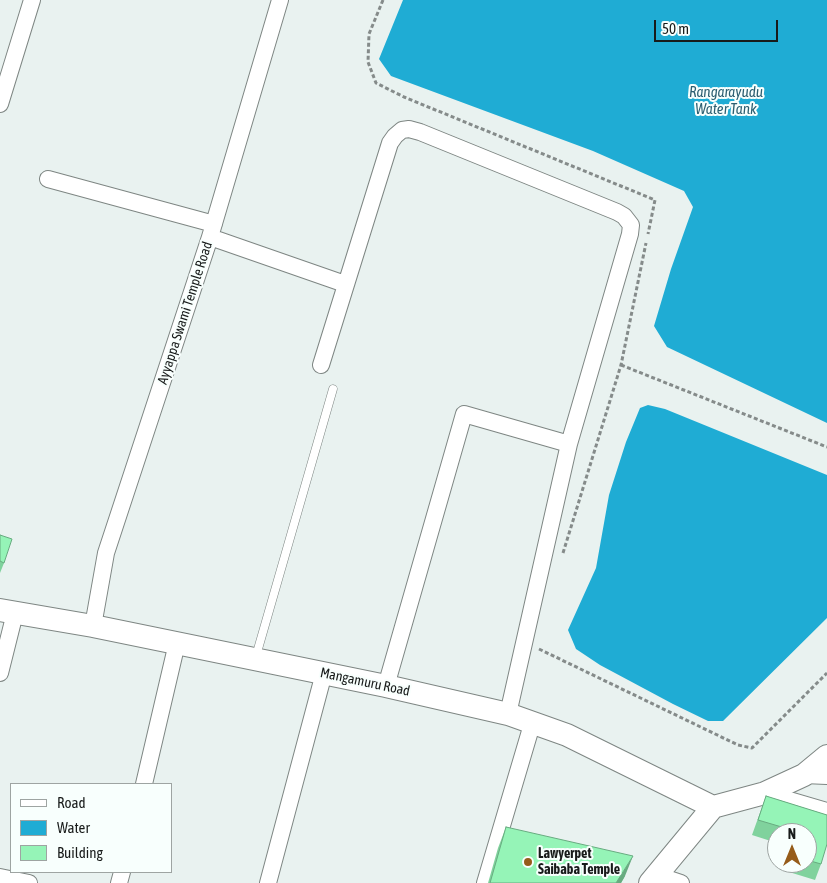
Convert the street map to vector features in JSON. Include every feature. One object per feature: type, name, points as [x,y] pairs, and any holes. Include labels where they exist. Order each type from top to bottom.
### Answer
[{"type":"main road","name":"Mangamuru Road","points":[[8,612],[93,626],[177,643],[386,686],[508,714],[567,735],[713,808]]},
{"type":"main road","points":[[653,879],[713,808],[765,793],[804,775],[827,756]]},
{"type":"street","points":[[0,104],[32,0]]},
{"type":"street","name":"Ayyappa Swami Temple Road","points":[[93,626],[106,553],[212,230],[280,0]]},
{"type":"street","points":[[321,365],[390,143],[402,130],[409,129],[420,132],[624,216],[631,225],[569,444],[508,714]]},
{"type":"street","points":[[48,179],[212,230],[345,284]]},
{"type":"street","points":[[386,686],[464,414],[569,444]]},
{"type":"street","points":[[0,673],[8,612]]},
{"type":"street","points":[[144,783],[177,643]]},
{"type":"street","points":[[268,883],[324,673]]},
{"type":"street","points":[[485,883],[533,722]]},
{"type":"street","points":[[804,775],[827,776]]},
{"type":"street","points":[[765,793],[827,811]]},
{"type":"street","points":[[0,877],[29,883]]},
{"type":"street","points":[[653,879],[681,883]]},
{"type":"lane","points":[[255,660],[333,389]]},
{"type":"path","points":[[560,562],[620,365],[827,447]]},
{"type":"path","points":[[534,646],[738,745],[752,748],[827,673]]},
{"type":"water","name":"Rangarayudu Water Tank","points":[[403,0],[827,0],[827,423],[667,347],[654,326],[671,269],[693,207],[684,191],[593,151],[391,76],[379,59]]},
{"type":"water","points":[[648,405],[665,409],[827,475],[827,618],[723,721],[708,721],[600,665],[576,649],[568,630],[596,568],[609,495],[626,442],[640,408]]},
{"type":"building","points":[[0,535],[12,539],[4,563],[0,561]]},
{"type":"building","points":[[766,796],[827,815],[827,844],[821,864],[817,863],[817,823],[768,823],[758,820]]},
{"type":"building","points":[[506,827],[633,856],[616,883],[490,883]]},
{"type":"place","name":"Lawyerpet Saibaba Temple","points":[[528,862]]}]
